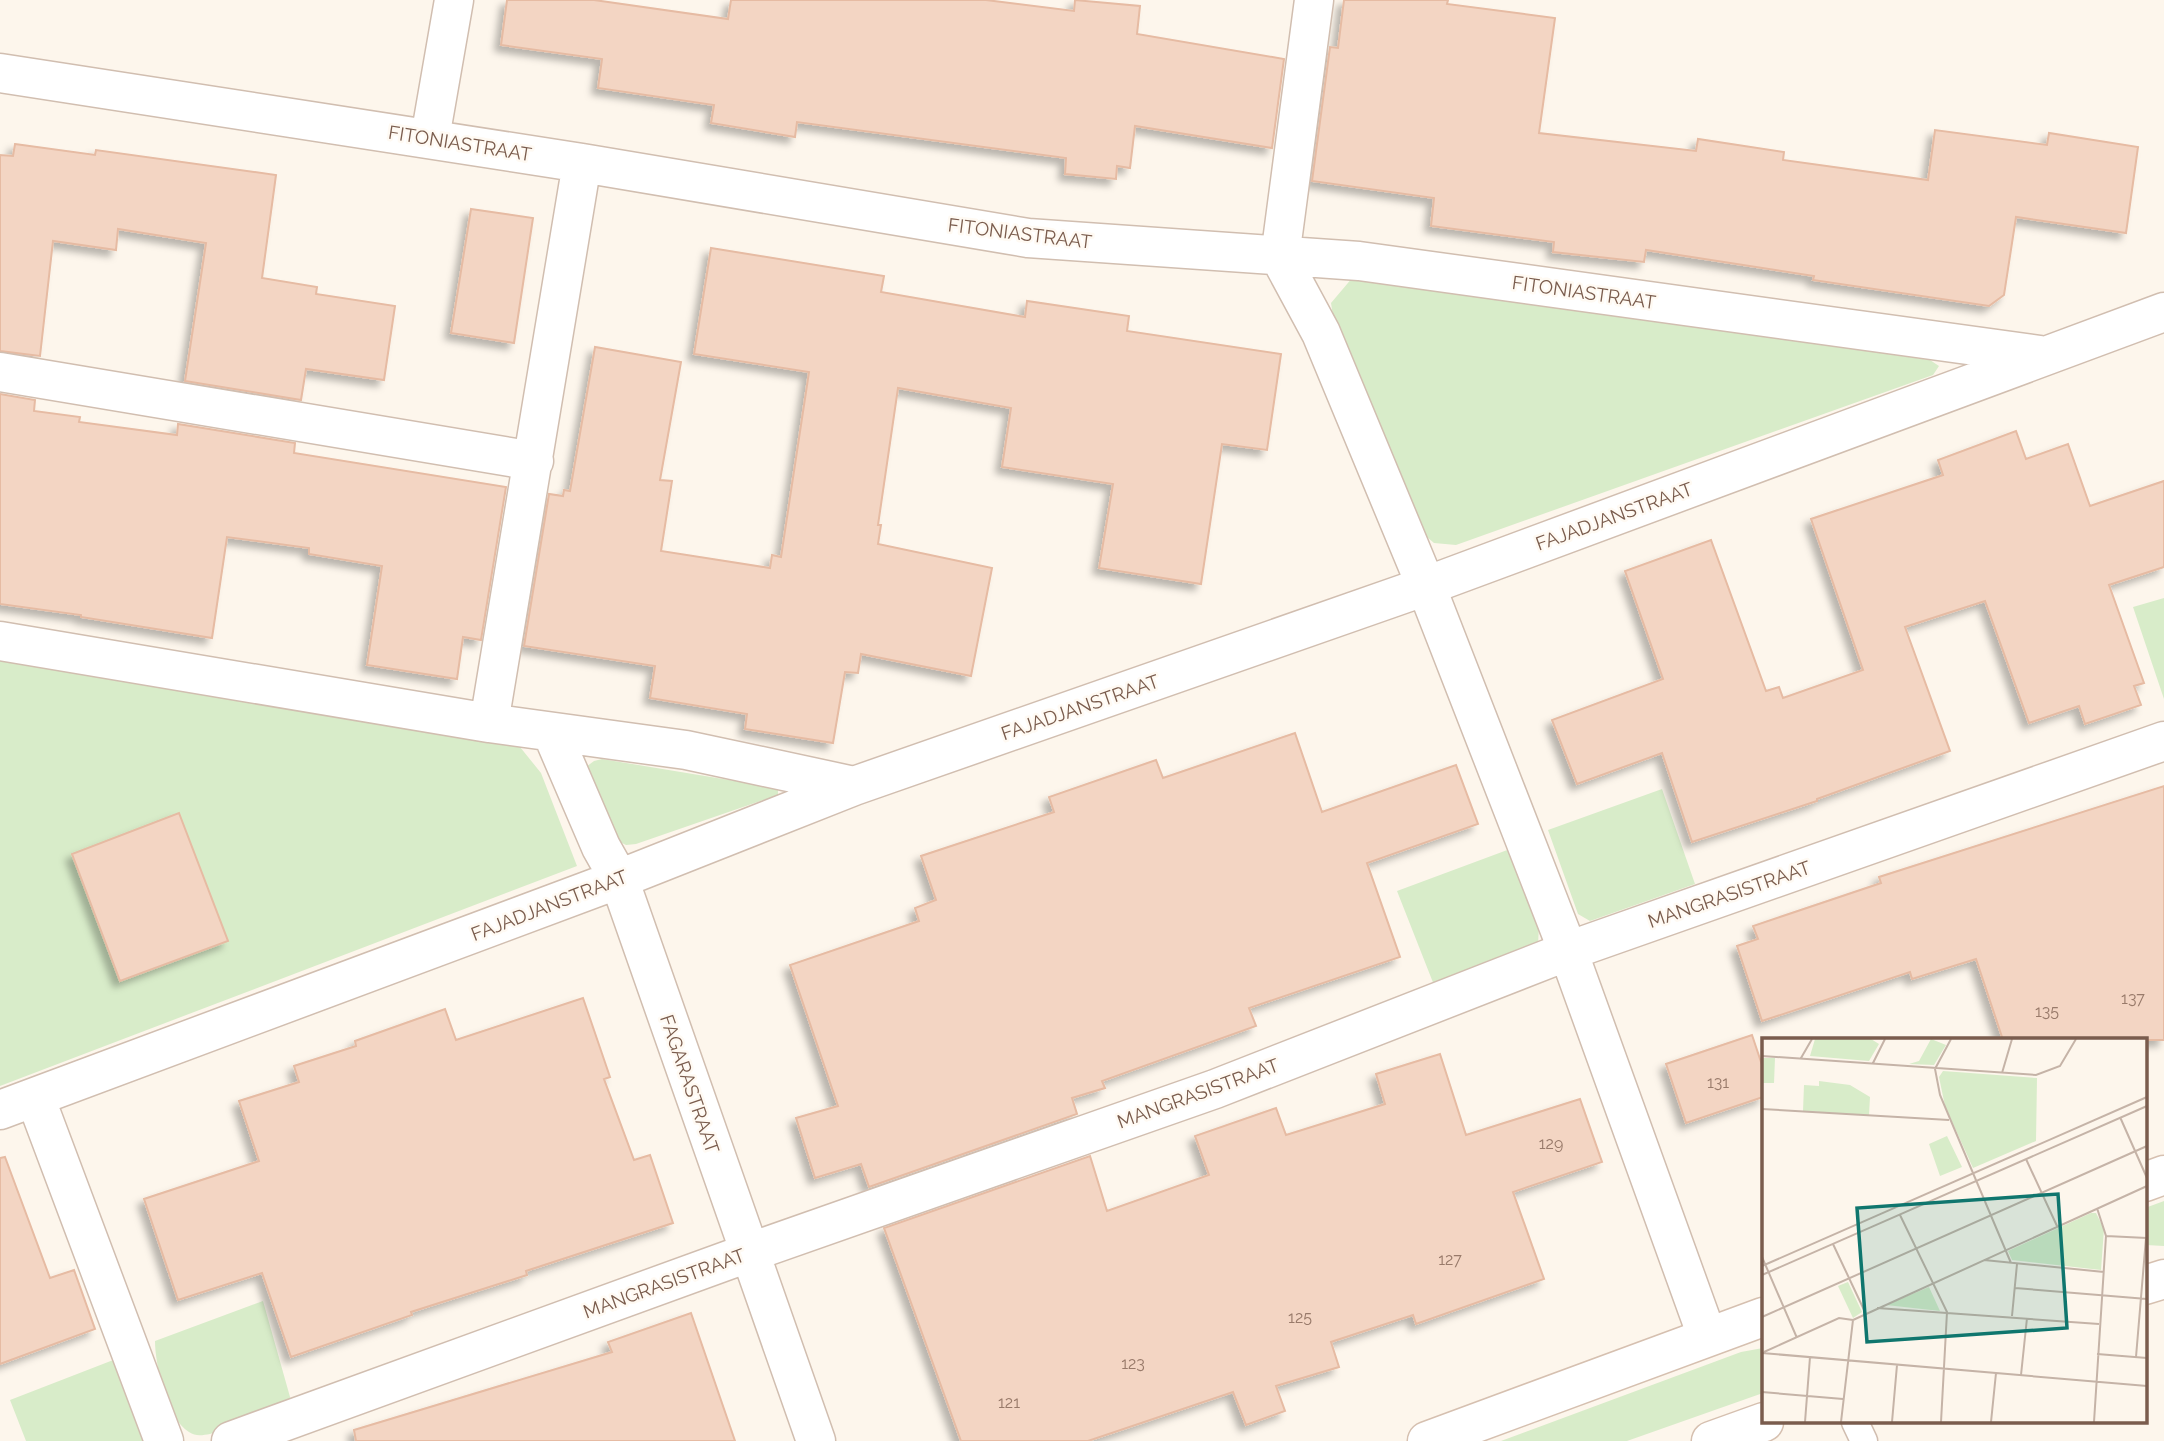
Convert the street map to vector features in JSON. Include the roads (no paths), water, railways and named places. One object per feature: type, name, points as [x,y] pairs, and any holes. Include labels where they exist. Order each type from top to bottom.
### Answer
[{"type":"street","points":[[430,138],[454,0]]},
{"type":"street","points":[[1314,0],[1280,257],[1321,333],[1426,586],[1568,951],[1707,1336]]},
{"type":"street","name":"FITONIASTRAAT","points":[[0,73],[430,138],[1028,238],[1359,261],[2045,356]]},
{"type":"street","points":[[489,723],[582,163]]},
{"type":"street","name":"FAJADJANSTRAAT","points":[[0,1110],[619,879],[854,786],[1426,586],[2045,356],[2162,321]]},
{"type":"street","points":[[0,372],[534,461]]},
{"type":"street","points":[[0,641],[489,723],[686,750],[854,786]]},
{"type":"street","name":"FAGARASTRAAT","points":[[552,733],[601,847],[619,879],[816,1441]]},
{"type":"street","name":"MANGRASISTRAAT","points":[[231,1441],[748,1253],[1215,1089],[1568,951],[2164,741]]},
{"type":"street","points":[[35,1097],[164,1441]]},
{"type":"street","points":[[2146,1182],[2164,1175]]},
{"type":"street","points":[[2146,1285],[2164,1279]]},
{"type":"street","points":[[1427,1441],[1762,1317]]},
{"type":"street","points":[[1711,1441],[1762,1423]]},
{"type":"lane","points":[[1856,1424],[1864,1441]]}]
